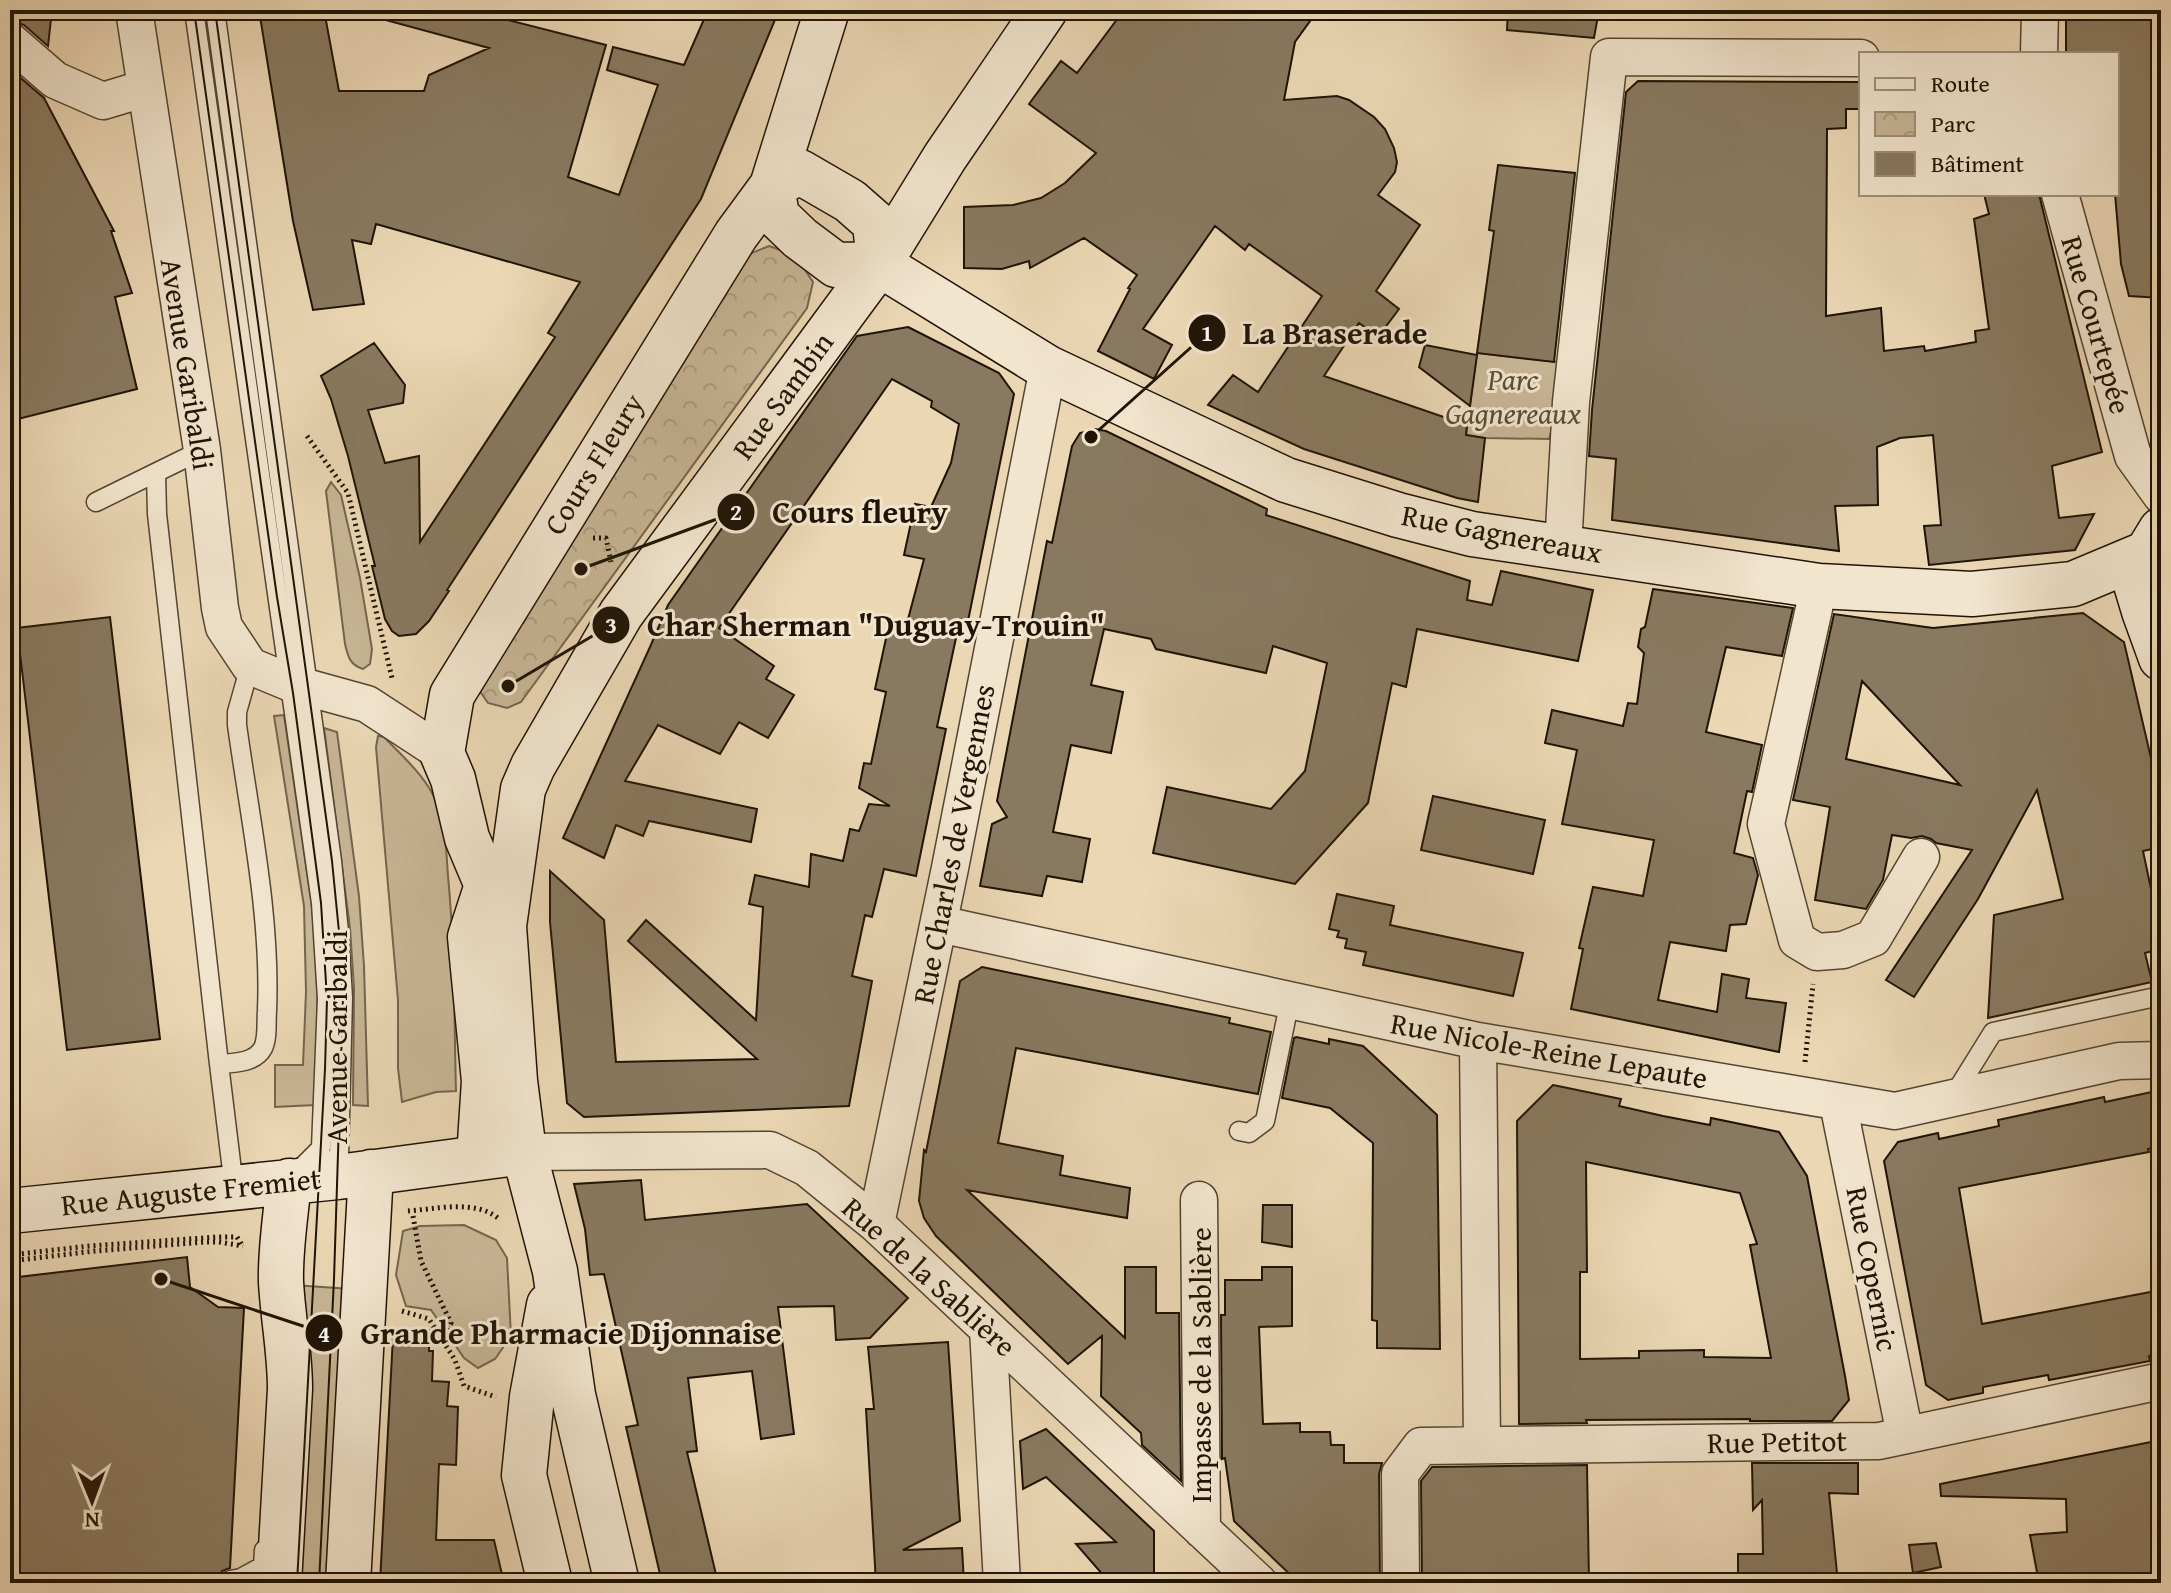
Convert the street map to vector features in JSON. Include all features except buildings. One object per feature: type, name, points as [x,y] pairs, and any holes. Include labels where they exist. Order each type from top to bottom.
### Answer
[{"type":"main road","name":"Cours Fleury","points":[[504,926],[467,838],[447,766],[452,695],[736,235],[772,186],[827,10]]},
{"type":"main road","name":"Rue Sambin","points":[[504,926],[523,789],[533,766],[621,614],[879,264],[1038,16]]},
{"type":"main road","points":[[800,172],[850,201],[875,223],[879,264],[836,265],[777,216],[772,186],[800,172]]},
{"type":"main road","name":"Rue Gagnereaux","points":[[879,264],[1048,368],[1286,480],[1472,534],[1819,586],[1972,594],[2073,584],[2147,553],[2161,530]]},
{"type":"main road","points":[[2129,561],[2152,611],[2161,658]]},
{"type":"main road","points":[[447,766],[507,792],[523,789]]},
{"type":"main road","points":[[479,1158],[484,1081],[470,937],[487,885]]},
{"type":"main road","points":[[504,926],[515,1081],[524,1152],[555,1271],[573,1395],[617,1583]]},
{"type":"main road","name":"Rue Auguste Fremiet","points":[[10,1211],[371,1172],[524,1152]]},
{"type":"main road","points":[[348,1583],[371,1172]]},
{"type":"main road","points":[[279,1583],[289,1411],[290,1367],[281,1277],[289,1181]]},
{"type":"main road","points":[[550,1583],[524,1475],[532,1397],[555,1271]]},
{"type":"street","name":"Avenue Garibaldi","points":[[134,10],[202,450],[220,608],[224,627],[250,666]]},
{"type":"street","points":[[2039,52],[2040,10]]},
{"type":"street","points":[[10,41],[55,80],[103,101],[146,88]]},
{"type":"street","points":[[1563,548],[1571,402],[1609,57],[1859,58]]},
{"type":"street","name":"Rue Courtepée","points":[[2061,196],[2133,456],[2161,495]]},
{"type":"street","name":"Rue Charles de Vergennes","points":[[876,1224],[939,924],[1048,368]]},
{"type":"street","points":[[1819,586],[1766,824],[1797,940],[1817,952],[1843,950],[1873,938],[1921,857]]},
{"type":"street","points":[[250,666],[299,686],[367,704],[447,766]]},
{"type":"street","name":"Rue Nicole-Reine Lepaute","points":[[939,924],[1478,1041],[1895,1111],[2119,1061],[2161,1060]]},
{"type":"street","points":[[1478,1041],[1482,1445]]},
{"type":"street","name":"Rue Copernic","points":[[1838,1103],[1905,1435]]},
{"type":"street","name":"Rue de la Sablière","points":[[524,1152],[770,1150],[807,1168],[876,1224],[1259,1583]]},
{"type":"street","name":"Impasse de la Sablière","points":[[1199,1200],[1202,1530]]},
{"type":"street","points":[[988,1329],[1002,1583]]},
{"type":"street","name":"Rue Petitot","points":[[1401,1583],[1400,1474],[1421,1446],[1879,1441],[2161,1381]]},
{"type":"lane","name":"Avenue Garibaldi","points":[[194,10],[299,686]]},
{"type":"lane","name":"Avenue Garibaldi","points":[[215,10],[299,686],[321,903],[327,999],[321,1148],[289,1181]]},
{"type":"lane","points":[[96,502],[202,450]]},
{"type":"lane","points":[[156,473],[157,514],[234,1187]]},
{"type":"lane","points":[[219,1064],[250,1059],[260,1052],[265,1040],[265,935],[237,725],[237,712],[250,666]]},
{"type":"lane","points":[[1951,1098],[1993,1032],[2151,998],[2161,999]]},
{"type":"lane","points":[[1239,1131],[1249,1133],[1265,1121],[1290,1000]]},
{"type":"lane","points":[[230,1580],[241,1578],[263,1566],[270,1456],[289,1411]]},
{"type":"path","points":[[307,436],[348,493],[394,687]]},
{"type":"path","points":[[606,538],[609,556]]},
{"type":"path","points":[[1801,1096],[1817,952]]},
{"type":"path","points":[[413,1216],[421,1261],[451,1323],[442,1340]]},
{"type":"path","points":[[10,1255],[218,1237],[237,1237],[246,1252]]},
{"type":"path","points":[[397,1301],[402,1312],[429,1319],[455,1360],[464,1386],[509,1402]]},
{"type":"green space","points":[[769,246],[795,255],[813,282],[807,308],[521,702],[507,708],[488,703],[479,690],[742,257]]},
{"type":"green space","name":"Parc Gagnereaux","points":[[1477,353],[1558,362],[1549,439],[1466,435]]},
{"type":"green space","points":[[331,482],[341,495],[360,578],[372,649],[370,664],[363,669],[350,660],[345,644],[326,491]]},
{"type":"green space","points":[[284,715],[312,907],[318,981],[315,1105],[275,1107],[275,1065],[303,1065],[306,992],[304,906],[274,716]]},
{"type":"green space","points":[[324,728],[337,732],[359,896],[368,1106],[353,1105],[354,988],[350,928]]},
{"type":"green space","points":[[378,736],[384,737],[416,770],[437,802],[444,833],[450,903],[456,1091],[436,1092],[402,1102],[398,1068],[398,1000],[376,747]]},
{"type":"green space","points":[[464,1225],[496,1240],[507,1258],[511,1336],[495,1359],[478,1368],[464,1358],[431,1310],[406,1306],[396,1275],[403,1231],[420,1226]]},
{"type":"green space","points":[[293,1285],[351,1289],[335,1583],[291,1583]]},
{"type":"tram line","points":[[194,10],[321,903],[327,999],[325,1069],[297,1583]]},
{"type":"tram line","points":[[215,10],[332,861],[339,932],[343,998],[334,1279],[319,1583]]},
{"type":"place","name":"La Braserade","points":[[1091,437]]},
{"type":"place","name":"Cours fleury","points":[[581,569]]},
{"type":"place","name":"Char Sherman \"Duguay-Trouin\"","points":[[508,686]]},
{"type":"place","name":"Grande Pharmacie Dijonnaise","points":[[161,1279]]}]
